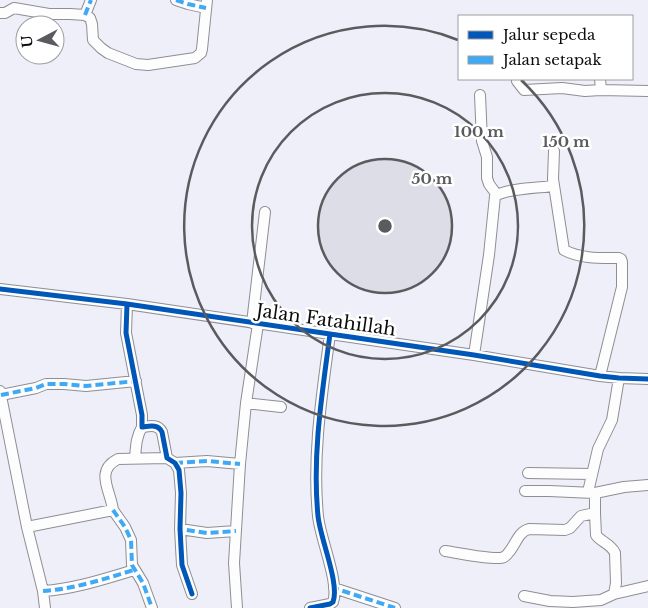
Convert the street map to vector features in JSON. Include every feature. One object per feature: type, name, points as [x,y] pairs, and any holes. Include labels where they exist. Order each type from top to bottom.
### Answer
[{"type":"street","points":[[86,16],[91,0]]},
{"type":"street","points":[[0,12],[5,13],[14,8],[49,14],[86,16],[90,18],[92,24],[93,40],[101,48],[132,63],[148,65],[195,58],[202,49],[206,4],[188,4],[176,0]]},
{"type":"street","points":[[600,80],[601,90]]},
{"type":"street","points":[[517,81],[524,90],[569,88],[586,91],[648,91]]},
{"type":"street","points":[[480,95],[482,142],[487,157],[487,178],[497,195]]},
{"type":"street","points":[[554,151],[553,179],[563,248],[565,251],[593,258],[619,258],[622,262],[622,286],[600,376]]},
{"type":"street","points":[[474,355],[489,255],[494,199],[497,195],[518,190],[554,186]]},
{"type":"street","points":[[237,608],[234,563],[240,464],[265,212]]},
{"type":"street","name":"Jalan Fatahillah","points":[[0,289],[127,304],[474,355],[600,376],[648,379]]},
{"type":"street","points":[[127,304],[126,333],[142,414],[142,427],[138,433],[135,458]]},
{"type":"street","points":[[310,608],[330,604],[333,602],[335,594],[316,498],[321,404],[330,334]]},
{"type":"street","points":[[614,594],[616,558],[613,548],[596,535],[592,474],[598,449],[612,420],[619,378]]},
{"type":"street","points":[[45,608],[0,393],[36,388],[46,384],[86,386],[136,381]]},
{"type":"street","points":[[246,403],[281,407]]},
{"type":"street","points":[[142,427],[156,426],[160,428],[171,461],[179,470],[182,565],[192,594]]},
{"type":"street","points":[[0,450],[11,446]]},
{"type":"street","points":[[152,608],[143,583],[132,565],[131,540],[125,527],[113,510],[105,483],[105,475],[112,462],[118,458],[135,458],[240,464]]},
{"type":"street","points":[[528,473],[592,474]]},
{"type":"street","points":[[524,491],[592,493],[648,485]]},
{"type":"street","points":[[27,527],[113,510]]},
{"type":"street","points":[[445,551],[502,558],[508,554],[525,530],[565,530],[570,528],[581,516],[595,513]]},
{"type":"street","points":[[180,529],[206,532],[236,531]]},
{"type":"street","points":[[42,591],[60,590],[134,570]]},
{"type":"street","points":[[524,596],[550,601],[601,604],[614,594],[648,586]]},
{"type":"street","points":[[334,588],[395,608]]},
{"type":"marked path","points":[[85,15],[91,0]]},
{"type":"marked path","points":[[176,0],[206,8]]},
{"type":"marked path","points":[[1,395],[36,388],[46,384],[86,386],[136,381]]},
{"type":"marked path","points":[[175,463],[207,461],[240,464]]},
{"type":"marked path","points":[[113,510],[125,527],[131,540],[132,565],[143,583],[152,608]]},
{"type":"marked path","points":[[181,534],[180,529],[207,533],[236,531]]},
{"type":"marked path","points":[[43,591],[78,586],[134,570]]},
{"type":"marked path","points":[[335,591],[334,588],[395,608]]},
{"type":"cycle path","points":[[0,289],[127,304],[474,355],[600,376],[648,379]]},
{"type":"cycle path","points":[[127,304],[126,333],[142,415],[142,427],[154,426],[160,429],[167,458],[175,463],[179,470],[182,565],[192,594]]},
{"type":"cycle path","points":[[310,608],[330,604],[333,602],[334,594],[332,573],[318,516],[316,493],[319,425],[330,334]]}]
